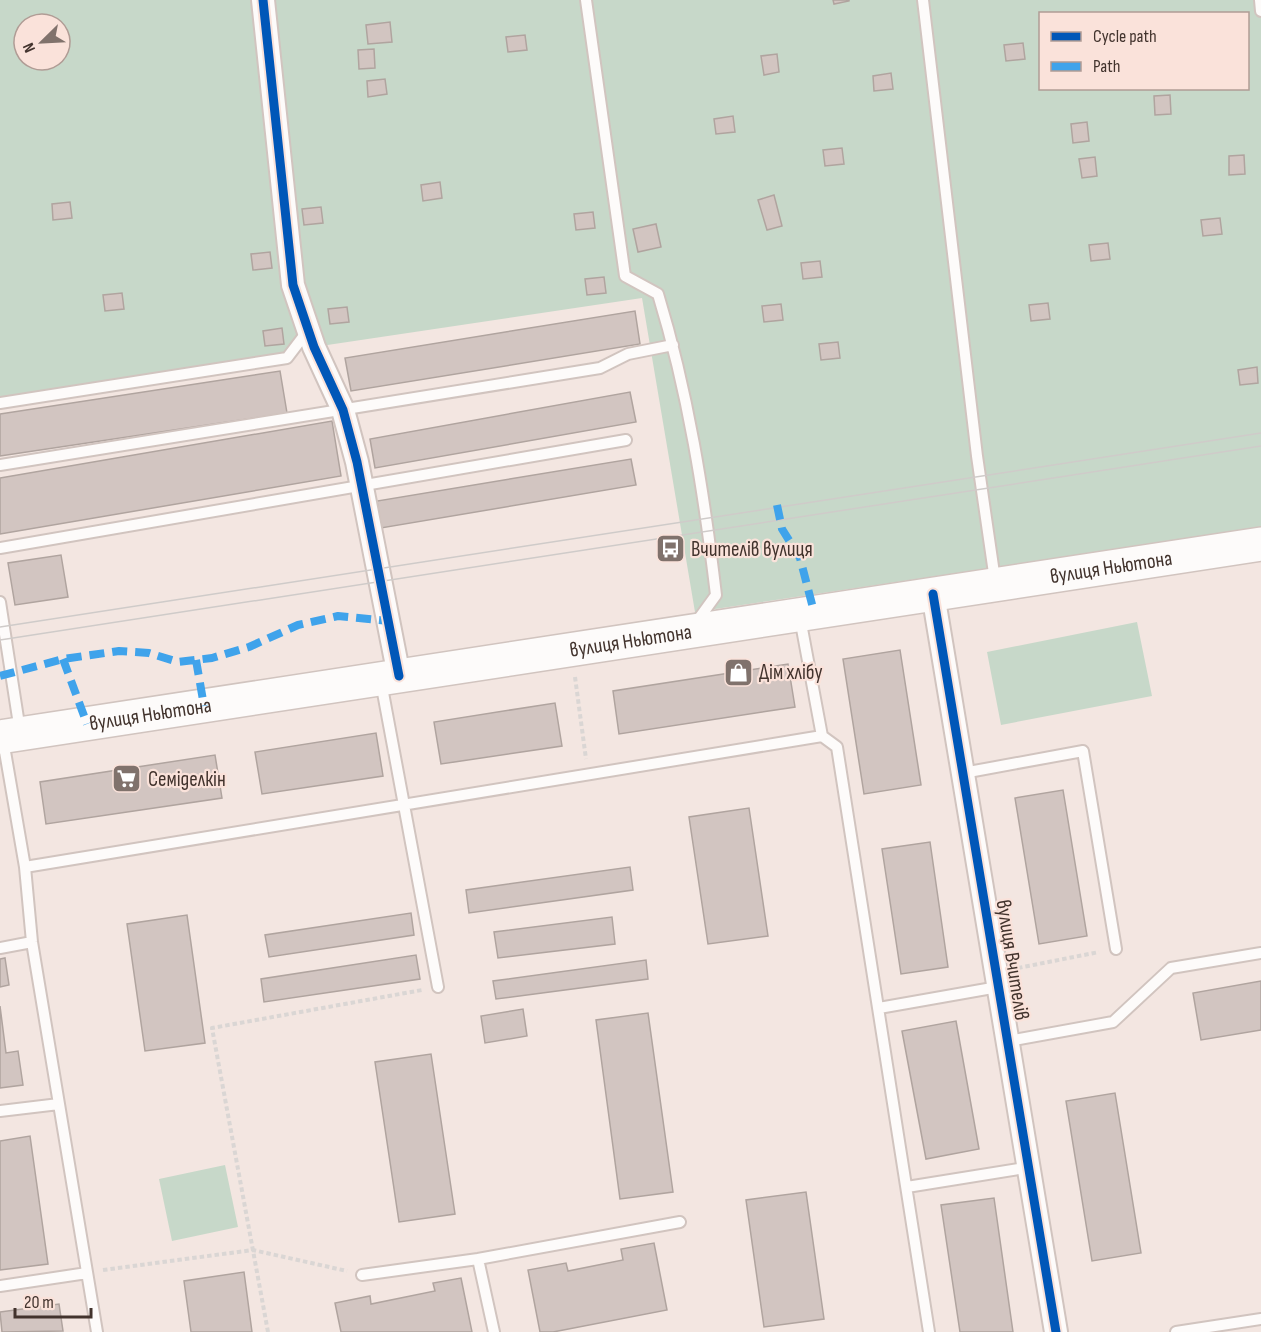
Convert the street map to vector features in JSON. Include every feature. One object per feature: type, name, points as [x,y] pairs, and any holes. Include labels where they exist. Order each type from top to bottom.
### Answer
[{"type":"main road","name":"вулиця Ньютона","points":[[8,736],[1261,544]]},
{"type":"street","points":[[263,0],[293,285],[308,330],[343,410],[363,485],[390,677]]},
{"type":"street","name":"вулиця Вчителів","points":[[933,594],[997,979],[1031,1167],[1056,1332]]},
{"type":"lane","points":[[586,0],[625,276],[658,294],[673,345],[705,506],[716,594],[689,632]]},
{"type":"lane","points":[[923,0],[977,456],[996,585]]},
{"type":"lane","points":[[1260,0],[1261,11]]},
{"type":"lane","points":[[0,403],[287,358],[302,342],[308,330]]},
{"type":"lane","points":[[0,465],[600,368],[628,354],[673,345]]},
{"type":"lane","points":[[0,548],[626,440]]},
{"type":"lane","points":[[0,602],[8,736],[32,942],[97,1332]]},
{"type":"lane","points":[[800,615],[822,736],[837,747],[929,1332]]},
{"type":"lane","points":[[390,677],[404,805],[438,987]]},
{"type":"lane","points":[[25,867],[822,736]]},
{"type":"lane","points":[[963,773],[1083,751],[1116,949]]},
{"type":"lane","points":[[0,948],[32,942]]},
{"type":"lane","points":[[1008,1041],[1113,1022],[1171,968],[1261,953]]},
{"type":"lane","points":[[879,1008],[997,979]]},
{"type":"lane","points":[[0,1111],[59,1104]]},
{"type":"lane","points":[[908,1187],[1031,1167]]},
{"type":"lane","points":[[362,1275],[478,1258],[680,1222]]},
{"type":"lane","points":[[478,1258],[494,1332]]},
{"type":"lane","points":[[0,1286],[87,1273]]},
{"type":"lane","points":[[1176,1332],[1261,1319]]},
{"type":"path","points":[[571,650],[589,775]]},
{"type":"path","points":[[997,979],[1116,949]]},
{"type":"path","points":[[268,1332],[212,1028],[438,987]]},
{"type":"path","points":[[87,1273],[253,1250],[362,1275]]},
{"type":"green space","points":[[0,0],[1261,0],[1261,528],[695,612],[642,298],[314,347],[0,402]]},
{"type":"green space","points":[[1137,622],[1152,696],[1001,725],[987,652]]},
{"type":"green space","points":[[225,1165],[238,1227],[172,1241],[159,1179]]},
{"type":"building","points":[[833,0],[849,0],[849,1],[834,4]]},
{"type":"building","points":[[390,22],[392,42],[368,44],[366,25]]},
{"type":"building","points":[[525,35],[527,50],[508,52],[506,37]]},
{"type":"building","points":[[1023,43],[1025,59],[1006,61],[1004,45]]},
{"type":"building","points":[[374,49],[375,68],[359,69],[358,50]]},
{"type":"building","points":[[777,54],[779,72],[764,75],[761,56]]},
{"type":"building","points":[[891,73],[893,89],[874,91],[873,76]]},
{"type":"building","points":[[385,79],[387,94],[368,97],[367,81]]},
{"type":"building","points":[[1170,95],[1171,114],[1155,115],[1154,96]]},
{"type":"building","points":[[733,116],[735,132],[716,134],[714,119]]},
{"type":"building","points":[[1087,122],[1089,141],[1073,143],[1071,124]]},
{"type":"building","points":[[842,148],[844,164],[825,166],[823,150]]},
{"type":"building","points":[[1244,155],[1245,174],[1229,175],[1229,156]]},
{"type":"building","points":[[1095,157],[1097,176],[1082,178],[1079,159]]},
{"type":"building","points":[[440,182],[442,198],[423,201],[421,185]]},
{"type":"building","points":[[774,195],[782,226],[767,230],[758,200]]},
{"type":"building","points":[[70,202],[72,218],[53,220],[52,204]]},
{"type":"building","points":[[321,207],[323,223],[304,225],[302,209]]},
{"type":"building","points":[[593,212],[595,228],[576,230],[574,214]]},
{"type":"building","points":[[1220,218],[1222,234],[1203,236],[1201,220]]},
{"type":"building","points":[[656,224],[661,247],[638,252],[633,229]]},
{"type":"building","points":[[1108,243],[1110,259],[1091,261],[1089,245]]},
{"type":"building","points":[[270,252],[272,268],[253,270],[251,254]]},
{"type":"building","points":[[820,261],[822,277],[803,279],[801,263]]},
{"type":"building","points":[[604,277],[606,293],[587,295],[585,279]]},
{"type":"building","points":[[122,293],[124,309],[105,311],[103,295]]},
{"type":"building","points":[[1048,303],[1050,319],[1031,321],[1029,305]]},
{"type":"building","points":[[781,304],[783,320],[764,322],[762,306]]},
{"type":"building","points":[[347,307],[349,322],[330,324],[328,309]]},
{"type":"building","points":[[635,311],[640,344],[351,391],[345,358]]},
{"type":"building","points":[[282,328],[284,344],[265,346],[263,331]]},
{"type":"building","points":[[838,342],[840,358],[821,360],[819,344]]},
{"type":"building","points":[[1257,367],[1258,383],[1240,385],[1238,370]]},
{"type":"building","points":[[280,371],[287,413],[0,456],[0,414]]},
{"type":"building","points":[[630,392],[636,422],[375,468],[370,439]]},
{"type":"building","points":[[332,421],[341,476],[0,534],[0,478]]},
{"type":"building","points":[[631,459],[636,485],[381,528],[377,501]]},
{"type":"building","points":[[61,555],[68,597],[15,605],[8,563]]},
{"type":"building","points":[[900,650],[921,785],[864,794],[843,659]]},
{"type":"building","points":[[788,664],[795,707],[619,734],[613,691]]},
{"type":"building","points":[[555,703],[562,746],[441,764],[434,722]]},
{"type":"building","points":[[376,733],[383,776],[262,794],[255,752]]},
{"type":"building","points":[[215,755],[222,798],[46,824],[40,782]]},
{"type":"building","points":[[1063,790],[1087,936],[1039,944],[1015,798]]},
{"type":"building","points":[[749,808],[768,936],[708,944],[689,817]]},
{"type":"building","points":[[930,842],[948,967],[901,974],[882,849]]},
{"type":"building","points":[[630,867],[633,890],[469,913],[466,890]]},
{"type":"building","points":[[411,913],[414,935],[269,957],[265,935]]},
{"type":"building","points":[[187,915],[205,1043],[145,1051],[127,924]]},
{"type":"building","points":[[612,917],[615,944],[498,958],[494,932]]},
{"type":"building","points":[[416,955],[420,979],[264,1002],[261,979]]},
{"type":"building","points":[[5,958],[9,985],[0,987],[0,959]]},
{"type":"building","points":[[646,960],[648,979],[496,999],[493,981]]},
{"type":"building","points":[[1261,981],[1261,1030],[1201,1040],[1193,993]]},
{"type":"building","points":[[0,1006],[6,1053],[18,1051],[23,1085],[0,1088]]},
{"type":"building","points":[[523,1009],[527,1036],[485,1043],[481,1016]]},
{"type":"building","points":[[648,1013],[673,1192],[620,1199],[596,1020]]},
{"type":"building","points":[[956,1021],[979,1149],[926,1159],[902,1031]]},
{"type":"building","points":[[431,1054],[455,1214],[399,1222],[375,1062]]},
{"type":"building","points":[[1115,1093],[1141,1253],[1092,1261],[1066,1101]]},
{"type":"building","points":[[30,1136],[48,1264],[0,1270],[0,1141]]},
{"type":"building","points":[[806,1192],[824,1319],[764,1327],[746,1200]]},
{"type":"building","points":[[994,1198],[1013,1332],[960,1332],[941,1205]]},
{"type":"building","points":[[654,1243],[667,1310],[553,1332],[540,1332],[528,1270],[566,1263],[568,1271],[623,1260],[621,1249]]},
{"type":"building","points":[[244,1272],[252,1332],[191,1332],[184,1281]]},
{"type":"building","points":[[461,1278],[472,1332],[341,1332],[335,1303],[370,1296],[371,1304],[435,1291],[433,1283]]},
{"type":"building","points":[[59,1304],[63,1331],[2,1332],[0,1312]]},
{"type":"tram line","points":[[0,627],[1261,433]]},
{"type":"tram line","points":[[0,640],[1261,446]]},
{"type":"marked path","points":[[777,505],[782,529],[800,558],[814,612]]},
{"type":"marked path","points":[[0,676],[63,659],[119,651],[149,653],[178,662],[212,658],[249,647],[298,625],[338,616],[389,621]]},
{"type":"marked path","points":[[63,659],[87,724]]},
{"type":"marked path","points":[[196,660],[204,706]]},
{"type":"cycle path","points":[[263,0],[293,285],[314,347],[343,410],[357,462],[399,676]]},
{"type":"cycle path","points":[[933,594],[1056,1332]]},
{"type":"place","name":"Вчителів вулиця","points":[[670,549]]},
{"type":"place","name":"Дім хлібу","points":[[738,672]]},
{"type":"place","name":"Семіделкін","points":[[127,779]]}]
